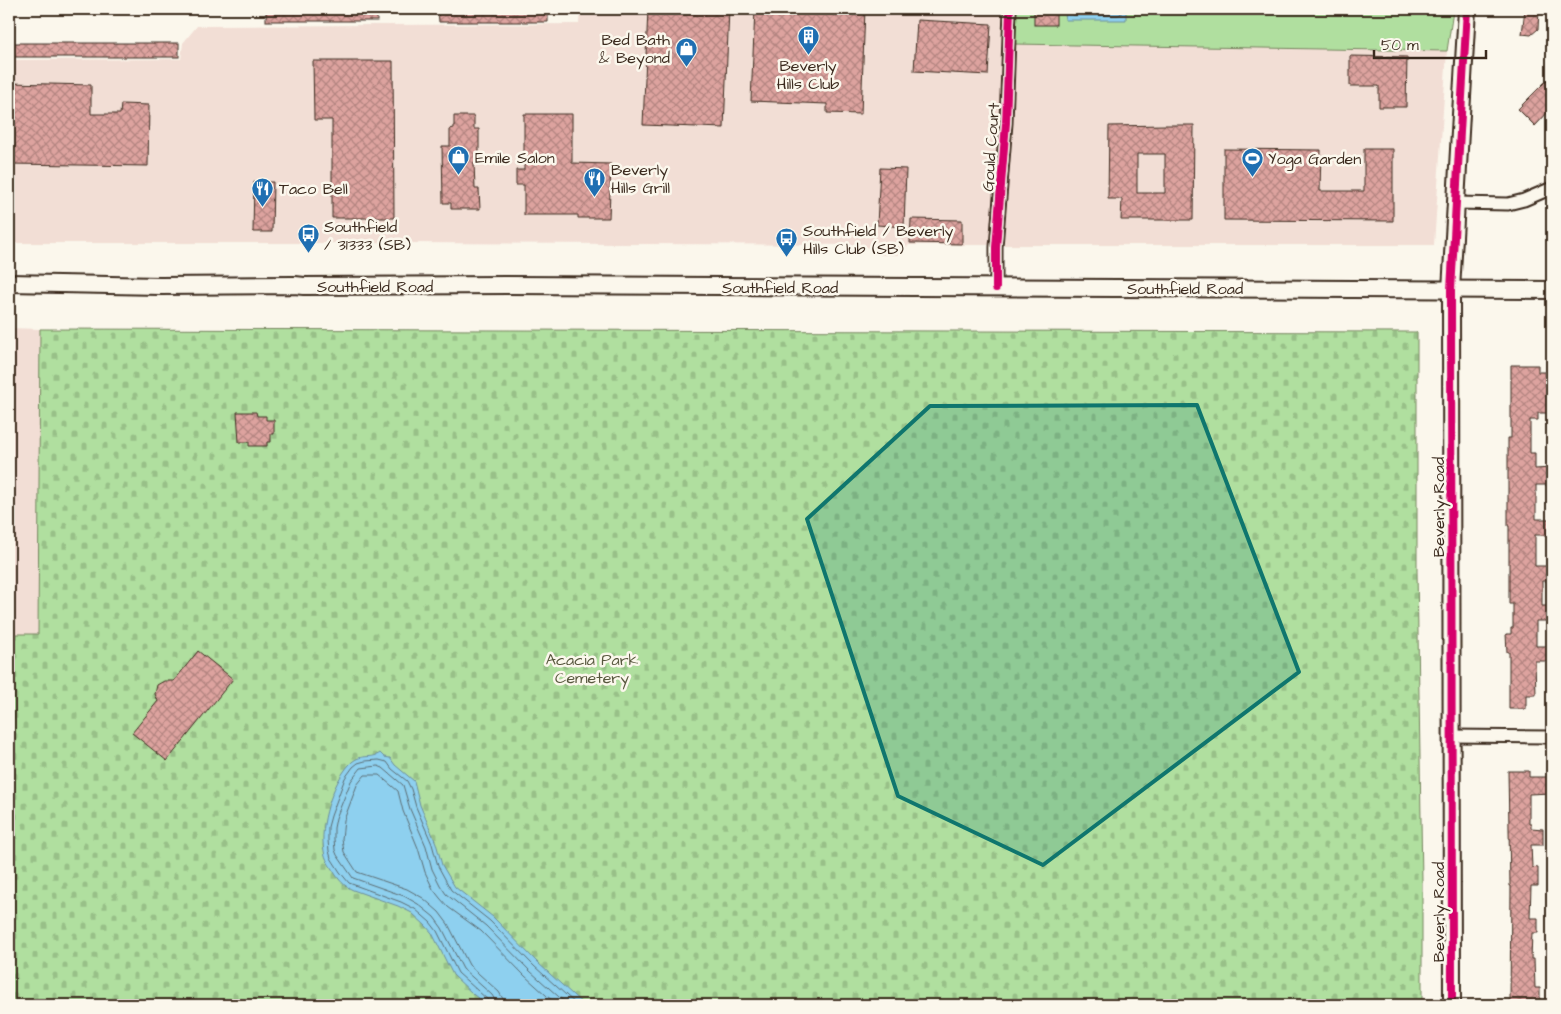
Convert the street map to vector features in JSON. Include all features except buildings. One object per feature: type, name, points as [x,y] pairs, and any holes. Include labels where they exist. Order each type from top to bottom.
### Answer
[{"type":"main road","name":"Beverly Road","points":[[1452,1005],[1451,290],[1467,9]]},
{"type":"main road","name":"Southfield Road","points":[[9,283],[160,286],[508,285],[1552,290]]},
{"type":"street","name":"Gould Court","points":[[996,288],[996,247],[1006,123],[1010,9]]},
{"type":"street","points":[[1456,203],[1508,204],[1524,200],[1552,188]]},
{"type":"street","points":[[1452,736],[1552,737]]},
{"type":"highlighted area","points":[[1197,405],[1299,672],[1043,865],[898,796],[807,519],[930,406]]},
{"type":"shaded area","points":[[580,9],[1005,9],[992,245],[909,245],[898,255],[881,255],[862,245],[9,243],[9,60],[181,59],[183,43],[197,26],[579,24]]},
{"type":"shaded area","points":[[1013,44],[1447,51],[1434,245],[1004,245]]},
{"type":"shaded area","points":[[9,328],[40,329],[38,635],[9,634]]},
{"type":"green space","points":[[1015,9],[1386,9],[1453,11],[1447,51],[1013,44]]},
{"type":"green space","name":"Acacia Park Cemetery","points":[[40,329],[1417,332],[1417,571],[1422,1005],[9,1005],[9,634],[38,634]]},
{"type":"water","points":[[1066,9],[1126,9],[1126,20],[1065,20]]},
{"type":"water","points":[[380,753],[384,757],[390,758],[395,765],[414,781],[420,805],[436,843],[442,865],[455,887],[493,917],[538,963],[584,1005],[487,1005],[453,975],[432,933],[412,913],[353,890],[340,880],[325,857],[324,851],[323,830],[328,806],[337,783],[349,765],[361,757]]},
{"type":"cycle path","points":[[996,288],[996,247],[1006,123],[1010,9]]},
{"type":"cycle path","points":[[1452,1005],[1451,290],[1467,9]]},
{"type":"place","name":"Beverly Hills Club","points":[[808,55]]},
{"type":"place","name":"Bed Bath & Beyond","points":[[686,67]]},
{"type":"place","name":"Emile Salon","points":[[459,176]]},
{"type":"place","name":"Yoga Garden","points":[[1252,177]]},
{"type":"place","name":"Beverly Hills Grill","points":[[595,197]]},
{"type":"place","name":"Taco Bell","points":[[263,207]]},
{"type":"place","name":"Southfield / 31333 (SB)","points":[[308,254]]},
{"type":"place","name":"Southfield / Beverly Hills Club (SB)","points":[[787,258]]}]
